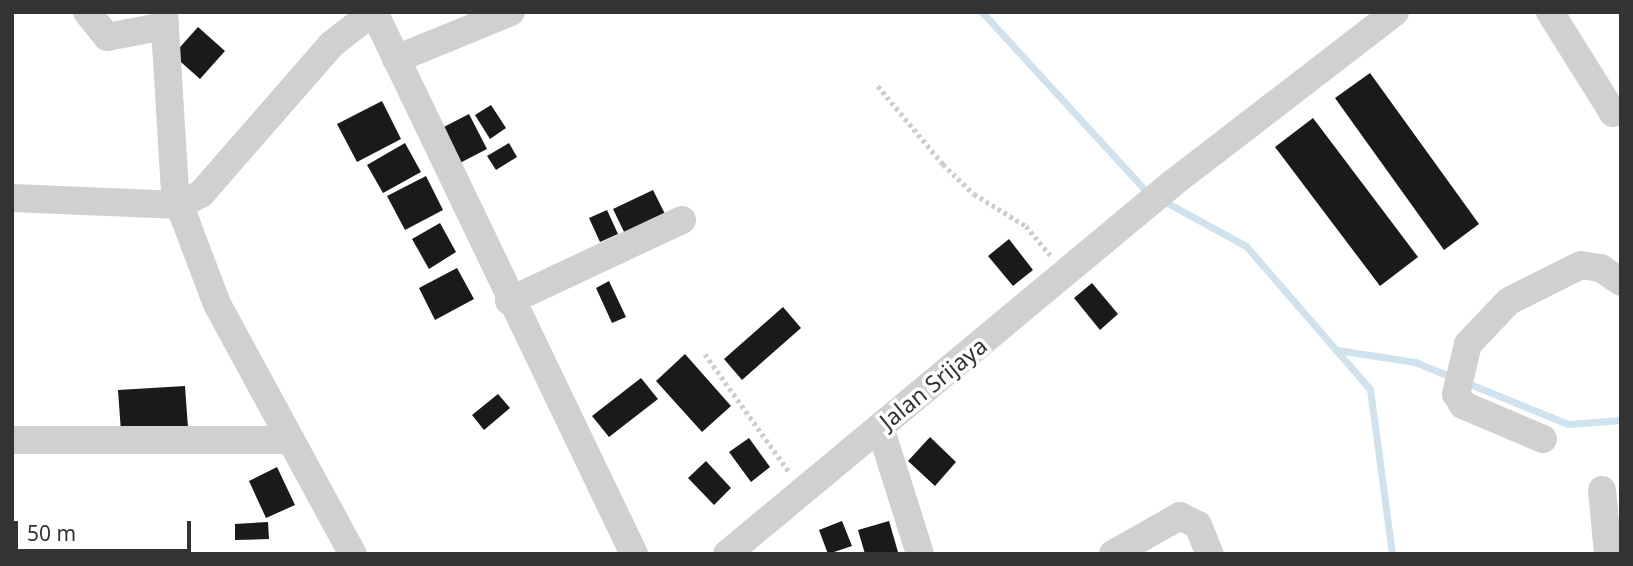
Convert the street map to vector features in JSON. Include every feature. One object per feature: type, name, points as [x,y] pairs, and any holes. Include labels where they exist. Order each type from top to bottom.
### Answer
[{"type":"street","points":[[87,12],[107,37],[165,19],[180,205],[217,304],[353,554]]},
{"type":"street","points":[[12,198],[180,205],[201,194],[332,44],[374,12],[509,301],[634,554]]},
{"type":"street","points":[[396,59],[511,12]]},
{"type":"street","name":"Jalan Srijaya","points":[[727,554],[803,495],[880,427],[1173,183],[1395,12]]},
{"type":"street","points":[[1550,12],[1613,113],[1621,111]]},
{"type":"street","points":[[509,301],[682,220]]},
{"type":"street","points":[[1543,439],[1485,419],[1459,381],[1468,344],[1508,301],[1581,265],[1601,268],[1621,282]]},
{"type":"street","points":[[880,427],[920,554]]},
{"type":"street","points":[[12,440],[289,440]]},
{"type":"street","points":[[1602,491],[1608,554]]},
{"type":"street","points":[[1114,554],[1180,516],[1198,525],[1210,554]]},
{"type":"path","points":[[878,86],[943,164],[974,194],[1026,226],[1065,275]]},
{"type":"path","points":[[705,354],[803,495]]},
{"type":"building","points":[[198,27],[225,51],[200,79],[173,55]]},
{"type":"building","points":[[1370,73],[1479,224],[1444,250],[1335,98]]},
{"type":"building","points":[[382,101],[401,139],[357,162],[337,124]]},
{"type":"building","points":[[491,105],[506,128],[490,139],[475,115]]},
{"type":"building","points":[[469,114],[487,149],[456,165],[438,130]]},
{"type":"building","points":[[1313,118],[1418,257],[1380,286],[1275,147]]},
{"type":"building","points":[[405,143],[421,172],[383,193],[367,165]]},
{"type":"building","points":[[509,143],[517,157],[496,170],[487,156]]},
{"type":"building","points":[[426,176],[443,210],[405,230],[387,196]]},
{"type":"building","points":[[653,190],[665,214],[625,234],[613,209]]},
{"type":"building","points":[[607,210],[618,234],[600,242],[589,218]]},
{"type":"building","points":[[440,223],[456,252],[429,269],[412,239]]},
{"type":"building","points":[[1009,239],[1033,270],[1013,286],[988,256]]},
{"type":"building","points":[[457,268],[474,299],[435,320],[419,288]]},
{"type":"building","points":[[609,281],[626,317],[612,323],[596,288]]},
{"type":"building","points":[[1092,283],[1118,314],[1100,330],[1074,298]]},
{"type":"building","points":[[783,307],[801,328],[742,380],[724,359]]},
{"type":"building","points":[[685,354],[731,406],[702,432],[656,381]]},
{"type":"building","points":[[641,378],[658,399],[609,437],[592,416]]},
{"type":"building","points":[[185,386],[188,428],[121,432],[118,390]]},
{"type":"building","points":[[498,394],[510,408],[484,430],[472,415]]},
{"type":"building","points":[[930,437],[956,462],[935,486],[908,461]]},
{"type":"building","points":[[749,438],[770,467],[751,482],[729,452]]},
{"type":"building","points":[[706,461],[731,488],[714,505],[688,478]]},
{"type":"building","points":[[277,467],[295,505],[266,518],[249,481]]},
{"type":"building","points":[[842,521],[852,546],[828,554],[819,530]]},
{"type":"building","points":[[889,521],[898,552],[865,554],[858,530]]},
{"type":"building","points":[[268,522],[269,539],[235,540],[235,524]]},
{"type":"waterway","points":[[982,12],[1148,193]]},
{"type":"waterway","points":[[1162,200],[1246,246],[1370,389],[1392,554]]},
{"type":"waterway","points":[[1337,350],[1415,362],[1454,378]]},
{"type":"waterway","points":[[1465,382],[1568,424],[1621,420]]}]
